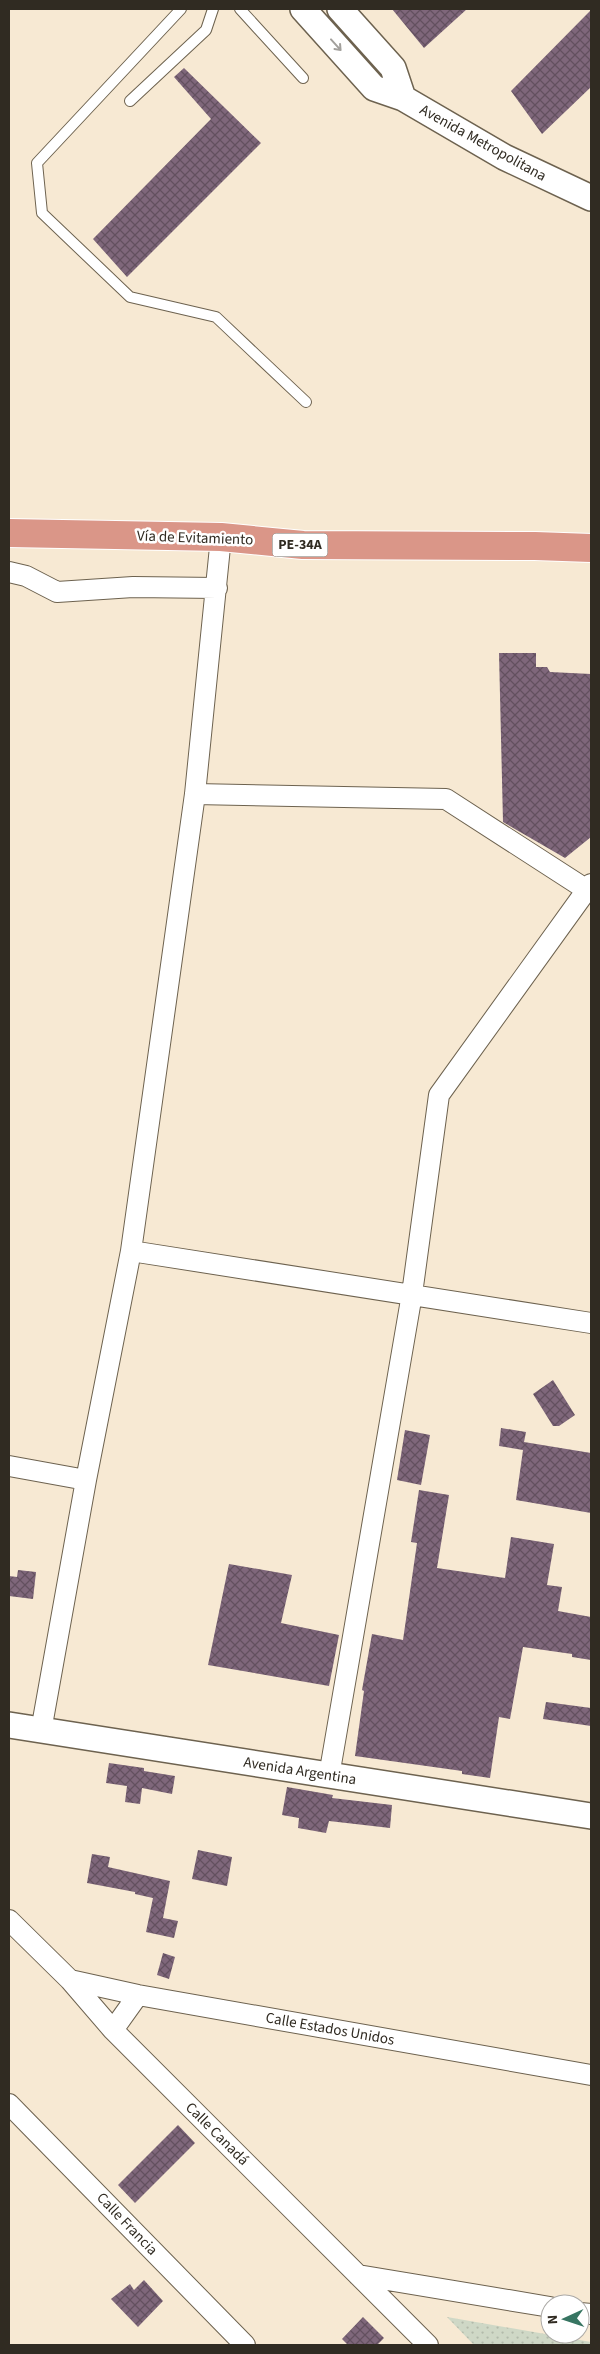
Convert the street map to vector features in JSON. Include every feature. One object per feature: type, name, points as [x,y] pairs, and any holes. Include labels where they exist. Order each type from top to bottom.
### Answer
[{"type":"highway","name":"Vía de Evitamiento","points":[[9,533],[221,537],[303,545],[591,548]]},
{"type":"street","name":"Avenida Metropolitana","points":[[303,9],[374,88],[402,98],[504,157],[591,198]]},
{"type":"street","name":"Avenida Metropolitana","points":[[340,9],[393,68],[402,98]]},
{"type":"street","points":[[42,1731],[86,1480],[131,1251],[195,794],[221,537]]},
{"type":"street","points":[[9,572],[26,576],[57,592],[133,587],[217,588]]},
{"type":"street","points":[[195,794],[446,800],[589,887],[439,1095],[412,1294],[329,1776]]},
{"type":"street","points":[[131,1251],[591,1323]]},
{"type":"street","points":[[9,1466],[86,1480]]},
{"type":"street","name":"Avenida Argentina","points":[[9,1725],[591,1816]]},
{"type":"street","name":"Calle Canadá","points":[[9,1920],[70,1980],[113,2030],[428,2345]]},
{"type":"street","name":"Calle Estados Unidos","points":[[70,1980],[138,1995],[591,2075]]},
{"type":"street","points":[[113,2030],[138,1995]]},
{"type":"street","name":"Calle Francia","points":[[9,2104],[245,2345]]},
{"type":"street","points":[[358,2275],[540,2305]]},
{"type":"lane","points":[[182,9],[37,163],[42,213],[130,297],[216,317],[306,402]]},
{"type":"lane","points":[[130,101],[206,30],[213,9]]},
{"type":"lane","points":[[240,9],[304,78]]},
{"type":"green space","points":[[447,2317],[540,2333],[540,2344],[590,2344],[591,2342],[591,2345],[474,2345]]},
{"type":"building","points":[[392,9],[467,9],[424,48]]},
{"type":"building","points":[[591,10],[591,87],[542,134],[511,91]]},
{"type":"building","points":[[184,68],[261,143],[127,277],[93,239],[211,119],[174,77]]},
{"type":"building","points":[[499,653],[536,653],[536,667],[547,667],[550,672],[591,674],[591,837],[565,858],[503,822]]},
{"type":"building","points":[[553,1380],[575,1415],[559,1426],[553,1426],[533,1394]]},
{"type":"building","points":[[501,1428],[526,1432],[524,1442],[591,1453],[591,1513],[516,1500],[523,1450],[499,1446]]},
{"type":"building","points":[[405,1430],[430,1435],[421,1485],[397,1480]]},
{"type":"building","points":[[419,1490],[449,1495],[437,1568],[505,1578],[511,1537],[554,1544],[547,1585],[562,1587],[558,1611],[591,1617],[591,1660],[572,1657],[572,1654],[523,1647],[510,1719],[499,1717],[490,1778],[462,1774],[462,1771],[355,1756],[364,1691],[362,1690],[372,1634],[403,1640],[417,1543],[411,1542]]},
{"type":"building","points":[[229,1564],[292,1575],[281,1623],[339,1635],[329,1686],[208,1665]]},
{"type":"building","points":[[18,1570],[36,1572],[33,1599],[9,1596],[9,1576],[17,1577]]},
{"type":"building","points":[[546,1702],[591,1708],[591,1726],[543,1719]]},
{"type":"building","points":[[109,1763],[144,1768],[144,1771],[175,1776],[172,1794],[142,1788],[140,1804],[125,1802],[127,1786],[106,1783]]},
{"type":"building","points":[[287,1787],[333,1795],[332,1798],[392,1805],[390,1828],[329,1821],[326,1833],[298,1828],[299,1818],[282,1815]]},
{"type":"building","points":[[198,1850],[232,1857],[227,1886],[192,1879]]},
{"type":"building","points":[[92,1854],[110,1857],[108,1867],[170,1881],[163,1918],[178,1921],[174,1938],[146,1932],[153,1898],[135,1894],[135,1892],[87,1883]]},
{"type":"building","points":[[163,1953],[175,1957],[169,1979],[157,1975]]},
{"type":"building","points":[[178,2125],[195,2143],[135,2203],[118,2185]]},
{"type":"building","points":[[144,2280],[163,2301],[138,2327],[111,2299],[130,2284],[134,2290]]},
{"type":"building","points":[[363,2317],[384,2338],[377,2345],[348,2345],[342,2339]]}]
